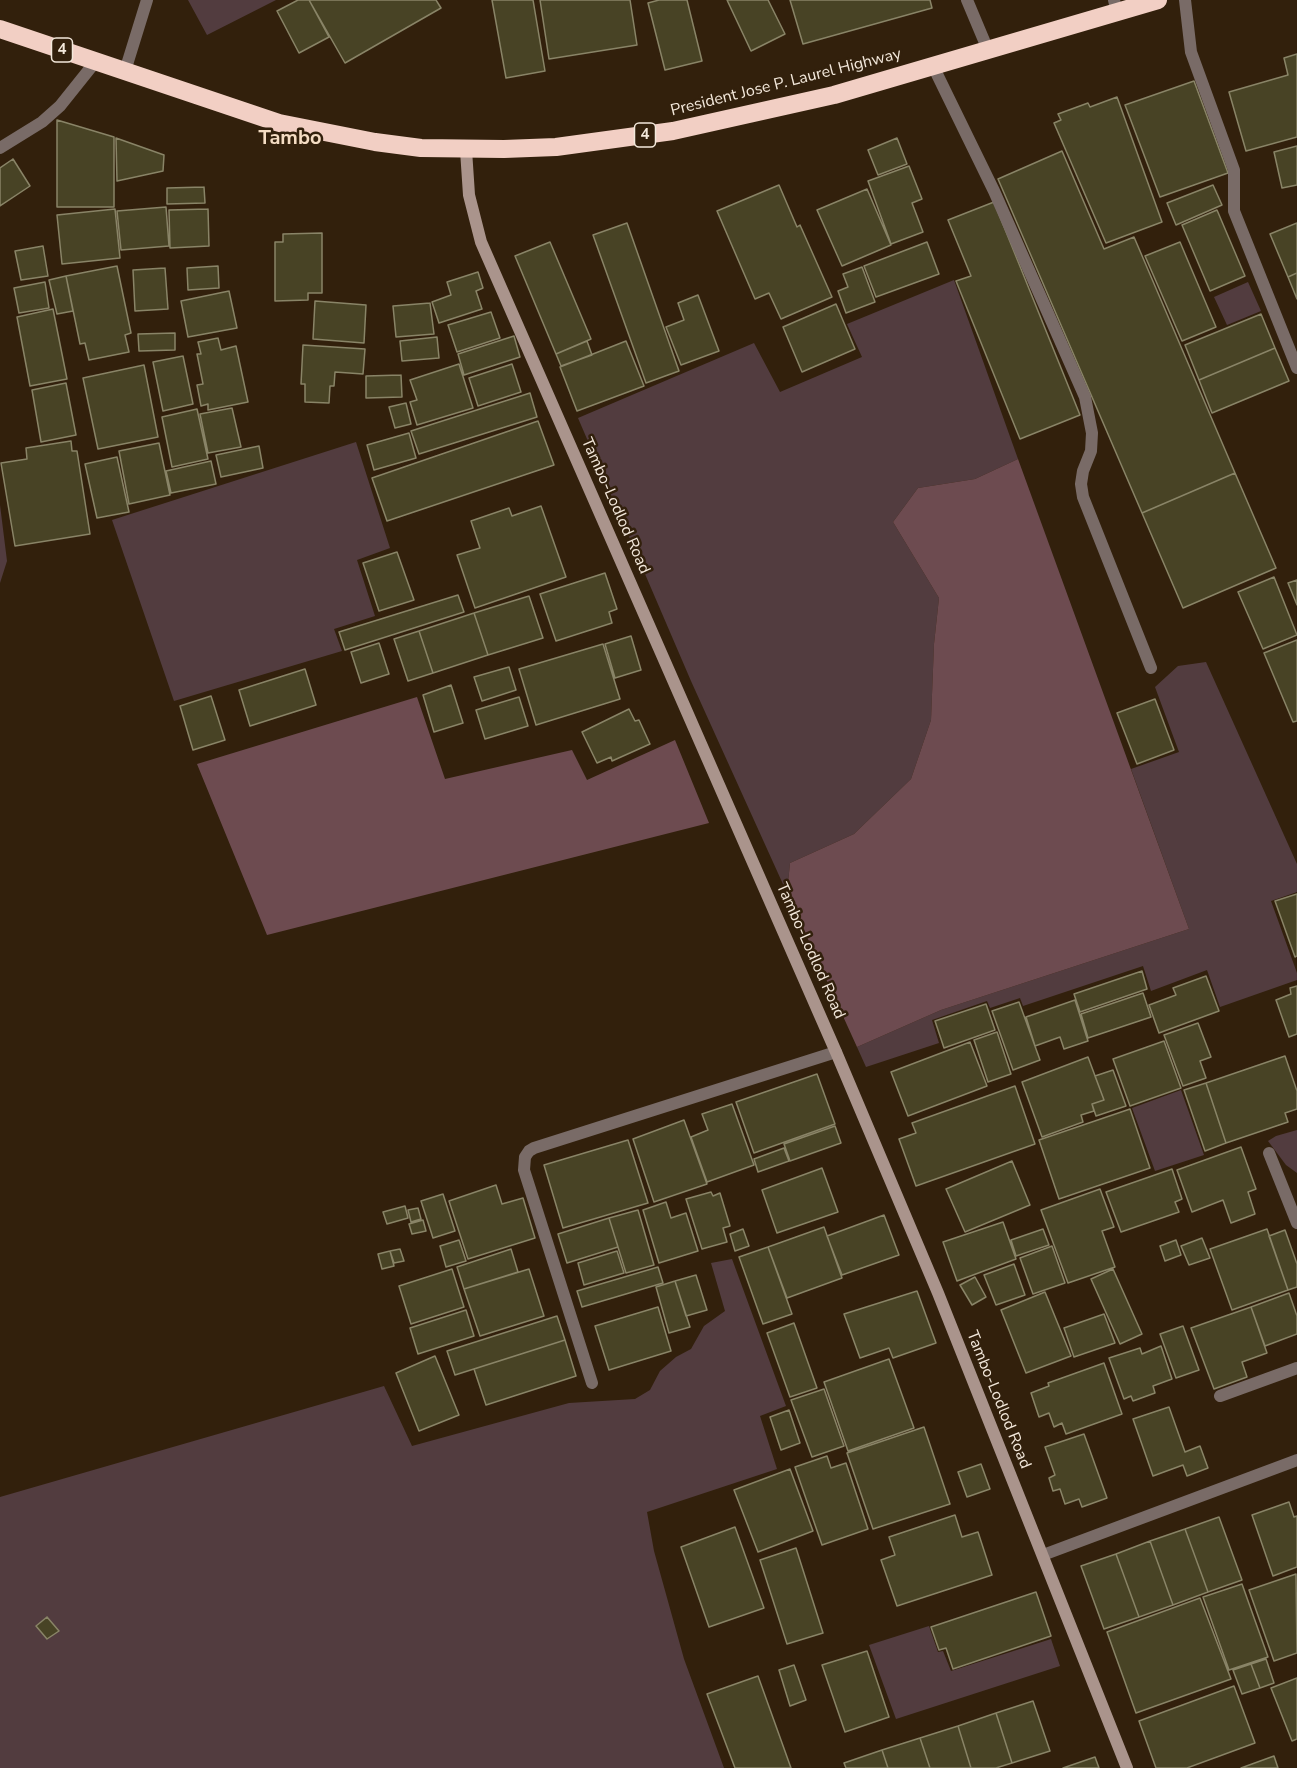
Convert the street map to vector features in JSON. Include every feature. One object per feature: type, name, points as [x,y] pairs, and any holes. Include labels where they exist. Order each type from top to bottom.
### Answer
[{"type":"highway","name":"President Jose P. Laurel Highway","points":[[0,28],[279,123],[375,142],[421,148],[466,150],[556,147],[673,131],[834,95],[988,50],[1116,6],[1158,0]]},
{"type":"street","points":[[125,71],[147,0]]},
{"type":"street","points":[[968,0],[988,50]]},
{"type":"street","points":[[1185,0],[1191,52],[1234,170],[1234,211],[1297,368]]},
{"type":"street","points":[[0,148],[42,122],[60,106],[96,61]]},
{"type":"street","points":[[933,66],[994,191],[1085,397],[1092,433],[1091,451],[1081,484],[1083,497],[1151,668]]},
{"type":"street","name":"Tambo-Lodlod Road","points":[[466,150],[469,195],[481,242],[836,1052],[938,1293],[1127,1768]]},
{"type":"street","points":[[591,1383],[524,1170],[525,1157],[529,1151],[836,1052]]},
{"type":"street","points":[[1269,1153],[1297,1223]]},
{"type":"street","points":[[1220,1396],[1297,1368]]},
{"type":"street","points":[[1043,1555],[1297,1460]]},
{"type":"shaded area","points":[[188,0],[276,0],[207,35]]},
{"type":"shaded area","points":[[954,280],[1018,459],[975,479],[918,488],[893,522],[939,598],[934,644],[931,720],[911,779],[854,834],[790,863],[787,893],[691,681],[578,418],[754,343],[780,392],[862,357],[847,324]]},
{"type":"shaded area","points":[[1248,282],[1261,311],[1227,325],[1214,297]]},
{"type":"shaded area","points":[[356,442],[390,548],[357,560],[375,616],[334,629],[342,651],[174,701],[112,520]]},
{"type":"shaded area","points":[[1018,459],[1189,929],[941,1010],[857,1047],[787,893],[790,863],[854,834],[911,779],[931,720],[934,644],[939,598],[893,522],[918,488],[975,479]]},
{"type":"shaded area","points":[[0,505],[7,561],[0,583]]},
{"type":"shaded area","points":[[1206,662],[1297,864],[1297,892],[1271,901],[1297,973],[1297,980],[1220,1007],[1207,970],[1151,991],[1143,966],[1023,1006],[1020,998],[990,1008],[987,1001],[932,1020],[939,1043],[866,1067],[857,1047],[941,1010],[1189,929],[1131,769],[1179,752],[1155,687],[1178,666]]},
{"type":"shaded area","points":[[417,697],[445,779],[572,750],[587,780],[675,740],[709,823],[267,935],[197,764]]},
{"type":"shaded area","points":[[1181,1090],[1204,1155],[1155,1171],[1132,1108]]},
{"type":"shaded area","points":[[1297,1130],[1297,1173],[1286,1165],[1268,1141],[1276,1136]]},
{"type":"shaded area","points":[[732,1259],[786,1406],[760,1416],[777,1469],[647,1512],[654,1551],[684,1659],[724,1768],[0,1768],[0,1497],[384,1386],[412,1446],[569,1403],[635,1399],[650,1390],[660,1371],[676,1357],[691,1349],[704,1326],[725,1311],[711,1263]]},
{"type":"shaded area","points":[[929,1626],[938,1652],[943,1651],[951,1671],[1051,1639],[1060,1666],[896,1719],[869,1645]]},
{"type":"building","points":[[298,0],[309,0],[329,37],[299,53],[277,11]]},
{"type":"building","points":[[309,0],[436,0],[441,8],[345,63]]},
{"type":"building","points":[[492,0],[533,0],[545,71],[506,78]]},
{"type":"building","points":[[540,0],[630,0],[637,45],[549,59]]},
{"type":"building","points":[[659,0],[687,0],[702,61],[665,70],[648,3]]},
{"type":"building","points":[[727,0],[768,0],[785,34],[751,51]]},
{"type":"building","points":[[790,0],[930,0],[932,8],[803,44]]},
{"type":"building","points":[[1297,54],[1297,137],[1246,151],[1229,92],[1288,75],[1284,58]]},
{"type":"building","points":[[1194,81],[1228,173],[1160,197],[1125,105]]},
{"type":"building","points":[[1117,97],[1162,222],[1106,243],[1054,123],[1061,120],[1058,114],[1088,103],[1090,107]]},
{"type":"building","points":[[57,120],[114,137],[114,207],[57,207]]},
{"type":"building","points":[[116,138],[164,155],[163,171],[117,181]]},
{"type":"building","points":[[897,138],[907,164],[878,175],[868,150]]},
{"type":"building","points":[[1297,146],[1297,185],[1282,188],[1274,152]]},
{"type":"building","points":[[1062,151],[1104,249],[1134,237],[1235,473],[1142,513],[998,179]]},
{"type":"building","points":[[13,159],[30,186],[0,206],[0,168]]},
{"type":"building","points":[[909,166],[922,199],[912,203],[923,232],[891,244],[868,181]]},
{"type":"building","points":[[779,185],[797,227],[800,225],[832,297],[781,319],[769,293],[755,299],[717,211]]},
{"type":"building","points":[[1213,185],[1222,205],[1176,225],[1167,203]]},
{"type":"building","points":[[204,187],[205,203],[167,204],[167,188]]},
{"type":"building","points":[[867,189],[891,245],[842,266],[817,210]]},
{"type":"building","points":[[994,202],[1080,415],[1020,439],[956,281],[971,276],[948,220]]},
{"type":"building","points":[[166,207],[169,246],[121,250],[117,211]]},
{"type":"building","points":[[115,209],[120,258],[62,264],[57,215]]},
{"type":"building","points":[[208,209],[209,246],[170,248],[169,210]]},
{"type":"building","points":[[1217,210],[1245,276],[1210,291],[1182,225]]},
{"type":"building","points":[[627,223],[679,371],[646,383],[593,235]]},
{"type":"building","points":[[1297,223],[1297,273],[1288,277],[1270,234]]},
{"type":"building","points":[[322,233],[322,293],[308,293],[308,300],[275,301],[275,242],[283,242],[283,234]]},
{"type":"building","points":[[550,242],[591,339],[556,354],[515,256]]},
{"type":"building","points":[[927,242],[939,274],[876,297],[864,266]]},
{"type":"building","points":[[1180,242],[1216,327],[1182,341],[1145,256]]},
{"type":"building","points":[[43,246],[48,276],[21,280],[15,251]]},
{"type":"building","points":[[117,266],[131,333],[125,335],[129,352],[89,360],[85,343],[80,344],[66,276]]},
{"type":"building","points":[[218,266],[219,288],[188,290],[187,268]]},
{"type":"building","points":[[862,267],[875,302],[846,313],[838,291],[848,287],[843,274]]},
{"type":"building","points":[[165,268],[168,309],[135,311],[133,270]]},
{"type":"building","points":[[478,272],[483,288],[476,291],[482,309],[439,323],[432,302],[451,295],[447,282]]},
{"type":"building","points":[[1297,273],[1297,299],[1288,277]]},
{"type":"building","points":[[66,276],[73,311],[57,314],[49,280]]},
{"type":"building","points":[[45,282],[49,308],[19,313],[14,288]]},
{"type":"building","points":[[229,291],[237,328],[188,337],[181,301]]},
{"type":"building","points":[[698,295],[719,351],[681,365],[666,327],[684,320],[678,303]]},
{"type":"building","points":[[315,301],[366,305],[364,343],[313,339]]},
{"type":"building","points":[[430,303],[434,334],[396,337],[393,306]]},
{"type":"building","points":[[836,304],[855,349],[802,372],[783,327]]},
{"type":"building","points":[[53,309],[67,379],[30,386],[17,317]]},
{"type":"building","points":[[491,312],[500,338],[457,352],[448,325]]},
{"type":"building","points":[[1261,314],[1275,348],[1199,380],[1185,345]]},
{"type":"building","points":[[175,333],[175,350],[139,351],[138,334]]},
{"type":"building","points":[[514,336],[520,357],[464,375],[458,354]]},
{"type":"building","points":[[437,337],[439,358],[402,361],[400,341]]},
{"type":"building","points":[[218,338],[221,350],[236,346],[248,402],[208,410],[208,404],[201,406],[197,385],[203,384],[197,354],[201,354],[198,342]]},
{"type":"building","points":[[587,341],[592,355],[561,366],[556,354]]},
{"type":"building","points":[[626,341],[644,386],[577,411],[560,367]]},
{"type":"building","points":[[303,345],[365,349],[363,374],[335,372],[334,386],[330,386],[329,403],[305,402],[305,384],[301,384]]},
{"type":"building","points":[[1275,348],[1289,381],[1212,413],[1199,380]]},
{"type":"building","points":[[183,356],[193,404],[163,411],[153,362]]},
{"type":"building","points":[[459,364],[473,408],[417,425],[410,402],[417,400],[410,380]]},
{"type":"building","points":[[512,364],[521,392],[478,406],[469,378]]},
{"type":"building","points":[[144,365],[158,437],[98,449],[83,378]]},
{"type":"building","points":[[401,375],[402,397],[366,398],[366,376]]},
{"type":"building","points":[[66,383],[76,435],[41,442],[32,390]]},
{"type":"building","points":[[530,393],[537,417],[419,454],[411,431]]},
{"type":"building","points":[[406,403],[411,424],[395,428],[389,407]]},
{"type":"building","points":[[232,408],[241,447],[208,453],[200,414]]},
{"type":"building","points":[[197,409],[208,459],[172,467],[162,417]]},
{"type":"building","points":[[538,421],[554,465],[387,521],[372,478]]},
{"type":"building","points":[[409,433],[416,458],[374,470],[367,445]]},
{"type":"building","points":[[71,441],[72,451],[77,451],[90,534],[15,546],[1,463],[27,459],[26,448]]},
{"type":"building","points":[[159,443],[170,495],[129,504],[119,451]]},
{"type":"building","points":[[259,446],[263,468],[221,477],[216,455]]},
{"type":"building","points":[[117,457],[129,512],[97,518],[85,464]]},
{"type":"building","points":[[211,461],[216,484],[171,493],[166,471]]},
{"type":"building","points":[[1235,473],[1276,568],[1183,608],[1142,513]]},
{"type":"building","points":[[541,506],[566,577],[475,608],[457,555],[480,548],[471,521],[509,508],[512,516]]},
{"type":"building","points":[[397,552],[414,600],[379,611],[363,563]]},
{"type":"building","points":[[605,573],[617,609],[609,612],[612,623],[556,641],[540,594]]},
{"type":"building","points":[[1274,577],[1297,635],[1263,649],[1238,592]]},
{"type":"building","points":[[1297,580],[1297,605],[1288,583]]},
{"type":"building","points":[[458,595],[464,612],[345,650],[339,632]]},
{"type":"building","points":[[529,596],[543,638],[488,655],[474,613]]},
{"type":"building","points":[[474,613],[488,655],[433,673],[419,631]]},
{"type":"building","points":[[419,631],[433,673],[408,681],[394,639]]},
{"type":"building","points":[[631,636],[641,670],[615,678],[605,644]]},
{"type":"building","points":[[1297,640],[1297,721],[1293,722],[1264,653]]},
{"type":"building","points":[[379,643],[389,674],[361,683],[351,652]]},
{"type":"building","points":[[603,644],[620,699],[536,725],[519,669]]},
{"type":"building","points":[[509,667],[516,690],[482,701],[474,677]]},
{"type":"building","points":[[305,669],[316,705],[250,726],[239,690]]},
{"type":"building","points":[[451,685],[463,723],[434,732],[423,695]]},
{"type":"building","points":[[211,696],[225,740],[193,750],[180,706]]},
{"type":"building","points":[[519,697],[528,726],[485,739],[476,710]]},
{"type":"building","points":[[1155,699],[1174,750],[1137,764],[1117,713]]},
{"type":"building","points":[[629,709],[635,721],[639,720],[650,744],[612,761],[611,757],[597,763],[582,732]]},
{"type":"building","points":[[1297,894],[1297,956],[1295,957],[1275,901]]},
{"type":"building","points":[[1142,971],[1147,989],[1080,1012],[1074,994]]},
{"type":"building","points":[[1206,976],[1219,1011],[1159,1033],[1149,1005],[1176,995],[1173,988]]},
{"type":"building","points":[[1297,986],[1297,1034],[1289,1037],[1276,1000],[1291,994],[1290,988]]},
{"type":"building","points":[[1143,993],[1151,1017],[1088,1038],[1081,1014]]},
{"type":"building","points":[[1075,1000],[1088,1041],[1064,1049],[1060,1037],[1035,1046],[1026,1017]]},
{"type":"building","points":[[1019,1002],[1040,1060],[1013,1070],[992,1011]]},
{"type":"building","points":[[986,1004],[995,1030],[944,1048],[935,1021]]},
{"type":"building","points":[[1198,1023],[1211,1057],[1200,1061],[1206,1078],[1183,1086],[1164,1035]]},
{"type":"building","points":[[997,1032],[1011,1074],[988,1082],[974,1040]]},
{"type":"building","points":[[1164,1041],[1181,1088],[1130,1106],[1113,1059]]},
{"type":"building","points":[[970,1042],[987,1086],[908,1116],[891,1072]]},
{"type":"building","points":[[1285,1056],[1297,1091],[1297,1109],[1285,1113],[1288,1122],[1226,1143],[1206,1083]]},
{"type":"building","points":[[1088,1057],[1104,1100],[1092,1104],[1094,1111],[1081,1115],[1083,1122],[1042,1137],[1022,1082]]},
{"type":"building","points":[[1113,1070],[1126,1106],[1096,1116],[1092,1104],[1104,1100],[1095,1076]]},
{"type":"building","points":[[817,1074],[835,1124],[754,1153],[736,1102]]},
{"type":"building","points":[[1206,1083],[1226,1143],[1205,1151],[1184,1090]]},
{"type":"building","points":[[1015,1086],[1035,1144],[916,1186],[899,1139],[916,1133],[912,1123]]},
{"type":"building","points":[[732,1104],[754,1165],[707,1182],[691,1137],[708,1130],[702,1114]]},
{"type":"building","points":[[1130,1109],[1150,1168],[1059,1199],[1039,1140]]},
{"type":"building","points":[[684,1120],[707,1184],[654,1202],[633,1139]]},
{"type":"building","points":[[835,1126],[841,1143],[790,1161],[784,1144]]},
{"type":"building","points":[[628,1140],[648,1203],[563,1228],[544,1165]]},
{"type":"building","points":[[1241,1147],[1256,1189],[1248,1192],[1255,1214],[1231,1223],[1223,1200],[1192,1212],[1177,1170]]},
{"type":"building","points":[[784,1148],[789,1161],[758,1172],[754,1159]]},
{"type":"building","points":[[1012,1161],[1030,1205],[965,1232],[946,1189]]},
{"type":"building","points":[[822,1168],[838,1212],[777,1233],[762,1190]]},
{"type":"building","points":[[1172,1169],[1182,1199],[1175,1202],[1179,1212],[1121,1232],[1106,1192]]},
{"type":"building","points":[[496,1185],[502,1204],[523,1198],[535,1238],[468,1259],[449,1201]]},
{"type":"building","points":[[1100,1189],[1114,1227],[1102,1231],[1115,1267],[1068,1283],[1041,1210]]},
{"type":"building","points":[[711,1192],[713,1196],[720,1193],[730,1226],[723,1228],[727,1242],[702,1249],[686,1199]]},
{"type":"building","points":[[443,1194],[455,1231],[433,1238],[421,1201]]},
{"type":"building","points":[[666,1202],[671,1218],[686,1213],[698,1251],[659,1263],[643,1210]]},
{"type":"building","points":[[405,1206],[408,1218],[387,1224],[383,1212]]},
{"type":"building","points":[[418,1208],[421,1219],[411,1222],[408,1210]]},
{"type":"building","points":[[638,1210],[654,1265],[626,1273],[609,1218]]},
{"type":"building","points":[[884,1215],[899,1255],[842,1275],[827,1236]]},
{"type":"building","points":[[609,1218],[618,1247],[567,1263],[558,1234]]},
{"type":"building","points":[[423,1220],[426,1231],[412,1234],[409,1224]]},
{"type":"building","points":[[1003,1222],[1016,1259],[957,1281],[943,1242]]},
{"type":"building","points":[[824,1227],[842,1278],[787,1298],[768,1247]]},
{"type":"building","points":[[743,1229],[749,1246],[735,1251],[730,1234]]},
{"type":"building","points":[[1043,1229],[1049,1245],[1016,1256],[1011,1240]]},
{"type":"building","points":[[1267,1229],[1288,1290],[1232,1310],[1210,1249]]},
{"type":"building","points":[[1285,1230],[1297,1264],[1297,1287],[1288,1290],[1269,1236]]},
{"type":"building","points":[[1202,1238],[1210,1258],[1189,1265],[1181,1246]]},
{"type":"building","points":[[459,1240],[466,1261],[446,1267],[440,1246]]},
{"type":"building","points":[[1176,1240],[1181,1255],[1165,1261],[1160,1246]]},
{"type":"building","points":[[1052,1246],[1065,1283],[1033,1294],[1020,1258]]},
{"type":"building","points":[[768,1247],[792,1314],[763,1324],[739,1257]]},
{"type":"building","points":[[400,1249],[404,1261],[394,1263],[390,1251]]},
{"type":"building","points":[[511,1249],[518,1272],[464,1289],[457,1267]]},
{"type":"building","points":[[390,1251],[394,1266],[382,1269],[378,1254]]},
{"type":"building","points":[[617,1251],[624,1273],[584,1285],[578,1263]]},
{"type":"building","points":[[1014,1264],[1025,1295],[996,1305],[984,1275]]},
{"type":"building","points":[[658,1267],[663,1283],[582,1307],[577,1291]]},
{"type":"building","points":[[452,1269],[464,1307],[411,1324],[399,1286]]},
{"type":"building","points":[[529,1269],[544,1316],[480,1336],[464,1289]]},
{"type":"building","points":[[1113,1269],[1142,1334],[1120,1344],[1091,1279]]},
{"type":"building","points":[[696,1275],[707,1310],[686,1316],[675,1281]]},
{"type":"building","points":[[975,1277],[986,1297],[972,1305],[960,1285]]},
{"type":"building","points":[[675,1281],[690,1327],[669,1333],[656,1287]]},
{"type":"building","points":[[917,1291],[936,1343],[893,1358],[889,1348],[860,1358],[844,1314]]},
{"type":"building","points":[[1045,1292],[1071,1356],[1026,1373],[1001,1310]]},
{"type":"building","points":[[1289,1293],[1297,1316],[1297,1334],[1265,1346],[1251,1307]]},
{"type":"building","points":[[658,1307],[671,1351],[609,1370],[595,1326]]},
{"type":"building","points":[[1251,1307],[1267,1353],[1242,1362],[1247,1377],[1214,1389],[1191,1328]]},
{"type":"building","points":[[466,1310],[474,1336],[418,1354],[410,1328]]},
{"type":"building","points":[[1104,1314],[1115,1343],[1074,1357],[1064,1328]]},
{"type":"building","points":[[557,1316],[565,1340],[455,1375],[447,1351]]},
{"type":"building","points":[[794,1323],[817,1388],[790,1397],[767,1333]]},
{"type":"building","points":[[1183,1326],[1199,1370],[1176,1378],[1160,1334]]},
{"type":"building","points":[[565,1340],[576,1376],[486,1405],[474,1369]]},
{"type":"building","points":[[1161,1346],[1172,1379],[1153,1386],[1155,1393],[1133,1401],[1131,1396],[1124,1399],[1109,1358],[1140,1348],[1142,1354]]},
{"type":"building","points":[[435,1356],[459,1415],[419,1431],[396,1373]]},
{"type":"building","points":[[889,1359],[914,1428],[848,1451],[824,1382]]},
{"type":"building","points":[[1104,1363],[1122,1414],[1066,1434],[1062,1423],[1054,1427],[1049,1413],[1039,1417],[1031,1393],[1049,1386],[1048,1383]]},
{"type":"building","points":[[824,1389],[844,1446],[812,1457],[791,1400]]},
{"type":"building","points":[[1169,1407],[1185,1452],[1200,1446],[1208,1468],[1187,1476],[1183,1465],[1153,1476],[1133,1419]]},
{"type":"building","points":[[789,1410],[800,1443],[781,1450],[770,1417]]},
{"type":"building","points":[[924,1427],[950,1504],[873,1529],[847,1453]]},
{"type":"building","points":[[1084,1434],[1107,1498],[1082,1507],[1079,1499],[1065,1504],[1060,1489],[1053,1491],[1049,1478],[1055,1475],[1045,1447]]},
{"type":"building","points":[[827,1456],[831,1468],[846,1463],[868,1529],[822,1545],[795,1467]]},
{"type":"building","points":[[981,1464],[990,1489],[967,1497],[958,1472]]},
{"type":"building","points":[[790,1469],[813,1531],[758,1552],[734,1490]]},
{"type":"building","points":[[1289,1502],[1294,1517],[1297,1516],[1297,1567],[1273,1576],[1252,1515]]},
{"type":"building","points":[[955,1515],[962,1537],[978,1532],[992,1575],[897,1606],[881,1560],[895,1555],[889,1537]]},
{"type":"building","points":[[1219,1517],[1242,1580],[1208,1592],[1185,1529]]},
{"type":"building","points":[[735,1527],[764,1608],[709,1627],[681,1547]]},
{"type":"building","points":[[1185,1529],[1208,1592],[1173,1605],[1150,1541]]},
{"type":"building","points":[[1150,1541],[1173,1605],[1139,1617],[1116,1554]]},
{"type":"building","points":[[796,1548],[823,1633],[787,1644],[760,1560]]},
{"type":"building","points":[[1116,1554],[1139,1617],[1104,1629],[1081,1566]]},
{"type":"building","points":[[1296,1574],[1297,1653],[1274,1661],[1249,1590]]},
{"type":"building","points":[[1242,1584],[1268,1657],[1229,1670],[1203,1597]]},
{"type":"building","points":[[1036,1592],[1051,1636],[953,1669],[946,1648],[939,1650],[931,1627]]},
{"type":"building","points":[[1200,1598],[1231,1679],[1136,1713],[1107,1632]]},
{"type":"building","points":[[47,1617],[59,1631],[47,1639],[36,1626]]},
{"type":"building","points":[[867,1651],[889,1717],[845,1732],[822,1665]]},
{"type":"building","points":[[1266,1659],[1274,1683],[1260,1688],[1251,1664]]},
{"type":"building","points":[[1251,1664],[1260,1688],[1242,1694],[1233,1670]]},
{"type":"building","points":[[794,1665],[806,1700],[790,1706],[779,1670]]},
{"type":"building","points":[[758,1676],[791,1768],[735,1768],[707,1694]]},
{"type":"building","points":[[1297,1678],[1297,1739],[1292,1741],[1271,1688]]},
{"type":"building","points":[[1234,1686],[1255,1743],[1187,1768],[1156,1768],[1139,1721]]},
{"type":"building","points":[[1033,1701],[1050,1751],[1012,1763],[996,1713]]},
{"type":"building","points":[[996,1713],[1012,1763],[996,1768],[971,1768],[958,1726]]},
{"type":"building","points":[[958,1726],[971,1768],[930,1768],[920,1738]]},
{"type":"building","points":[[920,1738],[930,1768],[888,1768],[882,1750]]},
{"type":"building","points":[[882,1750],[888,1768],[846,1768],[844,1763]]},
{"type":"building","points":[[1274,1756],[1278,1768],[1241,1768]]},
{"type":"building","points":[[1095,1757],[1099,1768],[1063,1768]]},
{"type":"district","name":"Tambo","points":[[290,139]]}]
